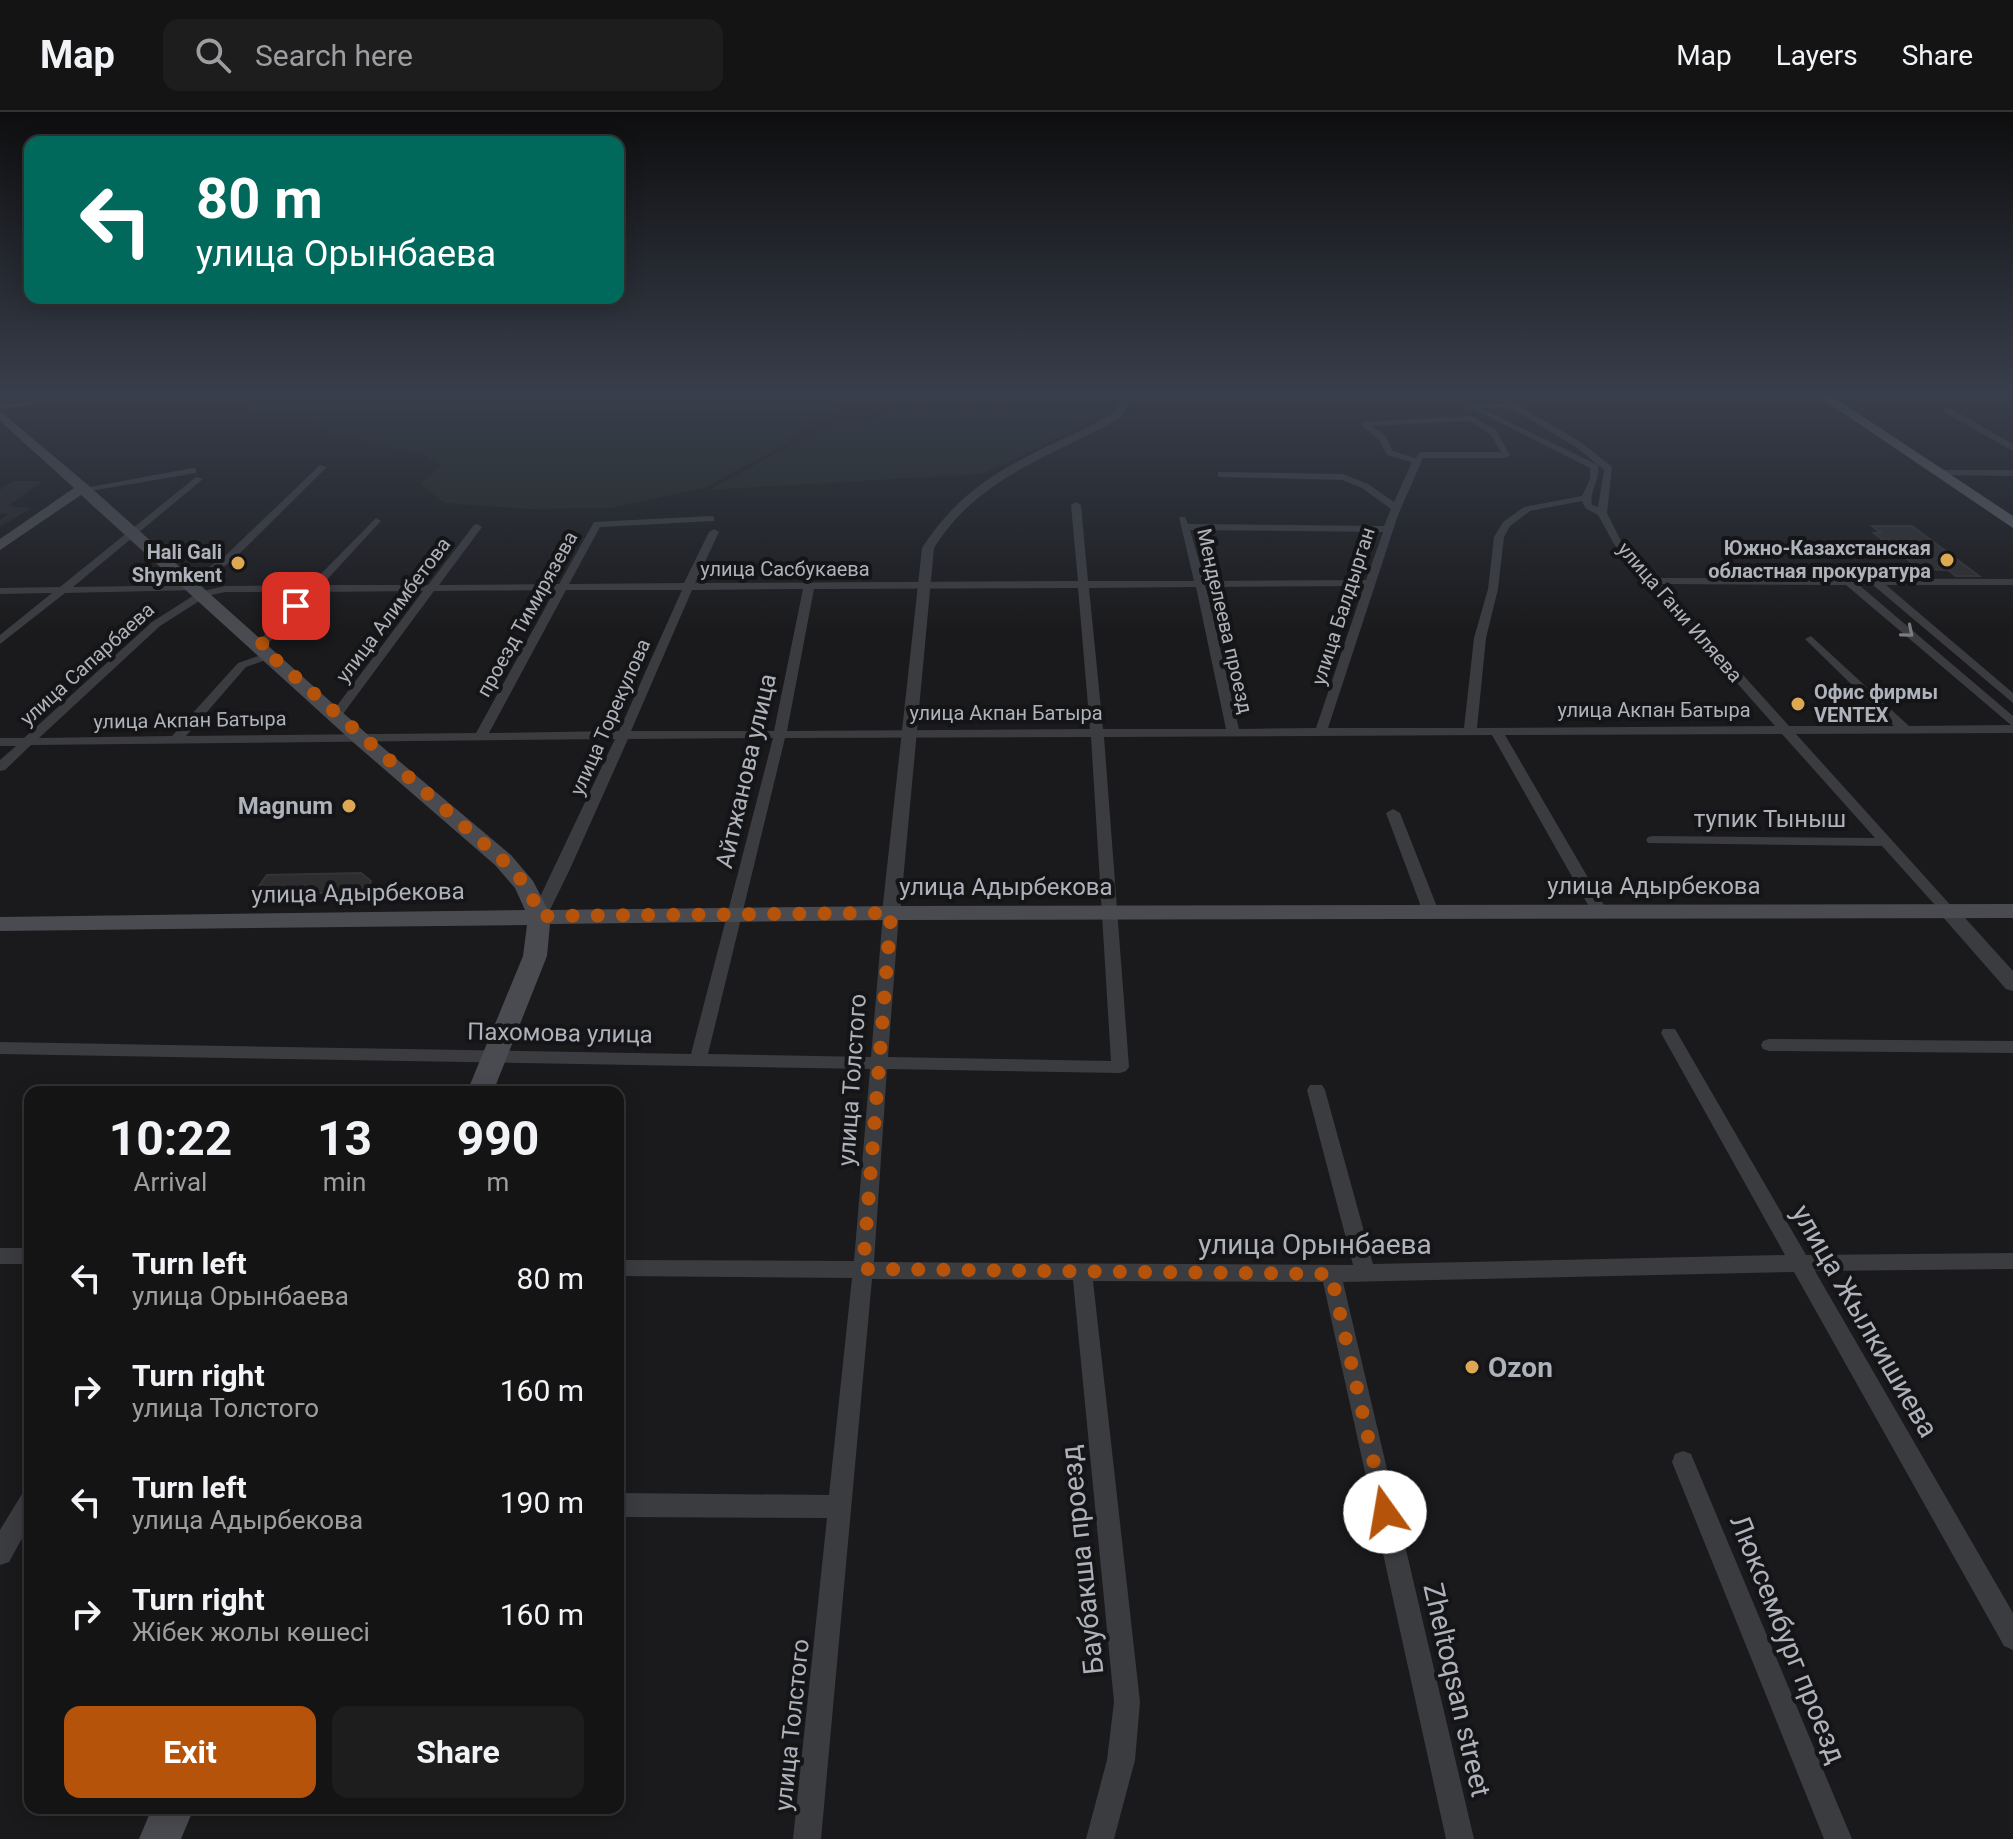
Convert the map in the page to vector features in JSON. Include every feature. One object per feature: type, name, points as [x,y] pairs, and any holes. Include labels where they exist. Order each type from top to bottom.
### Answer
[{"type":"main road","points":[[67,473],[361,739],[516,872],[533,899],[539,916],[535,956],[482,1086]]},
{"type":"main road","points":[[1943,473],[2013,520]]},
{"type":"main road","points":[[0,546],[83,488]]},
{"type":"main road","name":"улица Адырбекова","points":[[0,924],[734,914],[2013,911]]},
{"type":"main road","points":[[160,1839],[170,1814]]},
{"type":"street","name":"улица Сапарбаева","points":[[0,767],[210,571],[228,559],[317,473]]},
{"type":"street","name":"улица Толстого","points":[[807,1839],[863,1269],[891,913],[928,548],[951,513],[1003,473]]},
{"type":"street","name":"улица Балдырган","points":[[1321,731],[1369,583],[1412,473]]},
{"type":"street","points":[[1470,731],[1480,638],[1493,589],[1499,537],[1506,524],[1527,509],[1586,497],[1595,473]]},
{"type":"street","points":[[1602,513],[1608,473]]},
{"type":"street","points":[[1943,473],[2013,473]]},
{"type":"street","points":[[1221,474],[1343,477],[1356,481],[1396,508]]},
{"type":"street","points":[[0,641],[133,532],[196,475],[83,488]]},
{"type":"street","name":"улица Гани Иляева","points":[[1586,497],[1588,506],[1602,513],[1617,542],[1650,581],[2013,984]]},
{"type":"street","points":[[1076,505],[1111,913]]},
{"type":"street","points":[[176,740],[242,665],[265,650],[315,586],[376,521]]},
{"type":"street","name":"проезд Тимирязева","points":[[480,737],[599,523],[712,526]]},
{"type":"street","name":"Менделеева проезд","points":[[1233,732],[1200,583],[1183,523],[1388,529]]},
{"type":"street","name":"улица Торекулова","points":[[539,916],[625,735],[712,526]]},
{"type":"street","name":"улица Алимбетова","points":[[336,715],[477,527]]},
{"type":"street","points":[[1650,581],[2013,582]]},
{"type":"street","points":[[1849,582],[2013,722]]},
{"type":"street","points":[[1876,582],[2013,699]]},
{"type":"street","name":"улица Сасбукаева","points":[[0,591],[315,586],[924,587],[1369,583]]},
{"type":"street","name":"Айтжанова улица","points":[[698,1058],[780,734],[809,587]]},
{"type":"street","points":[[1811,639],[1905,729]]},
{"type":"street","name":"улица Акпан Батыра","points":[[0,742],[908,733],[2013,729]]},
{"type":"street","points":[[1496,731],[1600,912]]},
{"type":"street","points":[[1393,813],[1431,912]]},
{"type":"street","name":"тупик Тыныш","points":[[1653,840],[1886,842]]},
{"type":"street","name":"Пахомова улица","points":[[0,1048],[1120,1067],[1111,913]]},
{"type":"street","name":"улица Жылкишиева","points":[[1669,1033],[2013,1637]]},
{"type":"street","points":[[1769,1045],[2013,1047]]},
{"type":"street","points":[[1316,1090],[1365,1273]]},
{"type":"street","points":[[0,1256],[24,1256]]},
{"type":"street","name":"улица Орынбаева","points":[[624,1268],[1331,1274],[2013,1261]]},
{"type":"street","name":"Баубакша проезд","points":[[1082,1271],[1127,1702],[1121,1760],[1100,1839]]},
{"type":"street","name":"Zheltoqsan street","points":[[1331,1274],[1460,1839]]},
{"type":"street","name":"Люксембург проезд","points":[[1683,1462],[1838,1839]]},
{"type":"street","points":[[624,1505],[840,1507]]},
{"type":"street","points":[[0,1553],[24,1512]]},
{"type":"shaded area","points":[[433,473],[733,473],[705,488],[611,508],[529,509],[445,503],[421,484]]},
{"type":"shaded area","points":[[741,473],[985,473],[982,474],[709,490]]},
{"type":"shaded area","points":[[13,481],[43,481],[8,506],[31,508],[0,527],[0,520],[8,514],[0,514],[0,490]]},
{"type":"building","name":"Южно-Казахстанская областная прокуратура","points":[[1872,526],[1912,526],[1979,576],[1956,576],[1948,570],[1920,569],[1874,533],[1881,533]]},
{"type":"building","points":[[361,873],[371,881],[367,893],[254,893],[267,875]]},
{"type":"place","name":"Южно-Казахстанская областная прокуратура","points":[[1947,560]]},
{"type":"place","name":"Hali Gali Shymkent","points":[[238,563]]},
{"type":"place","name":"Офис фирмы VENTEX","points":[[1798,704]]},
{"type":"place","name":"Magnum","points":[[349,806]]},
{"type":"place","name":"Ozon","points":[[1472,1367]]},
{"type":"route","points":[[296,606],[260,646],[361,739],[516,872],[533,899],[539,916],[891,913],[863,1269],[1331,1274],[1385,1512]]}]
